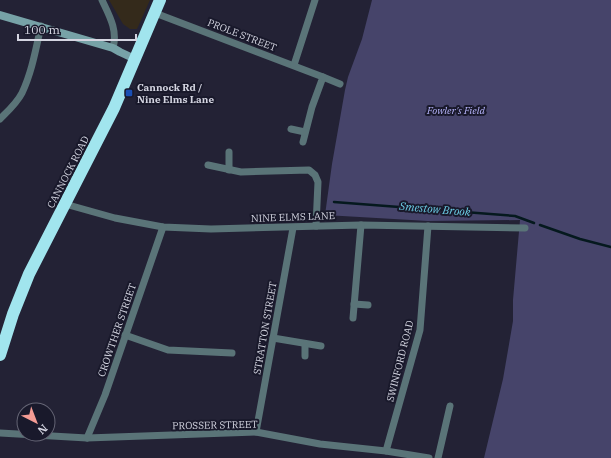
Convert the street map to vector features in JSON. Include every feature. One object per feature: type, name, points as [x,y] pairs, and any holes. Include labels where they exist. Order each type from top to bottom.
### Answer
[{"type":"highway","name":"CANNOCK ROAD","points":[[0,355],[13,314],[29,274],[114,108],[160,0]]},
{"type":"street","points":[[102,0],[111,19],[115,33],[113,48]]},
{"type":"street","points":[[294,65],[315,0]]},
{"type":"street","name":"PROLE STREET","points":[[155,13],[294,65],[340,84]]},
{"type":"street","points":[[0,14],[113,48],[135,59]]},
{"type":"street","points":[[0,119],[17,102],[22,92],[30,72],[41,26]]},
{"type":"street","points":[[303,142],[323,77]]},
{"type":"street","points":[[291,129],[305,132]]},
{"type":"street","points":[[229,152],[229,170]]},
{"type":"street","points":[[208,165],[241,172],[308,170],[315,176],[318,182],[316,226]]},
{"type":"street","name":"NINE ELMS LANE","points":[[65,204],[115,218],[163,227],[212,229],[361,225],[525,228]]},
{"type":"street","points":[[352,318],[361,225]]},
{"type":"street","name":"SWINFORD ROAD","points":[[386,451],[420,330],[428,226]]},
{"type":"street","name":"CROWTHER STREET","points":[[87,438],[105,395],[163,227]]},
{"type":"street","name":"STRATTON STREET","points":[[256,432],[293,228]]},
{"type":"street","points":[[354,304],[368,306]]},
{"type":"street","points":[[125,335],[168,350],[232,353]]},
{"type":"street","points":[[273,338],[305,345],[321,346]]},
{"type":"street","points":[[305,345],[305,356]]},
{"type":"street","points":[[438,458],[450,406]]},
{"type":"street","name":"PROSSER STREET","points":[[0,433],[87,438],[256,432],[320,444],[386,451],[429,458]]},
{"type":"shaded area","points":[[109,0],[150,0],[137,29],[130,29],[123,24]]},
{"type":"green space","name":"Fowler's Field","points":[[372,0],[611,0],[611,458],[484,458],[503,379],[513,321],[513,300],[520,220],[428,221],[325,215],[345,90],[348,77],[362,39]]},
{"type":"waterway","name":"Smestow Brook","points":[[334,202],[515,216],[534,223]]},
{"type":"waterway","name":"Smestow Brook","points":[[540,225],[580,239],[611,247]]},
{"type":"place","name":"Cannock Rd / Nine Elms Lane","points":[[129,93]]}]
